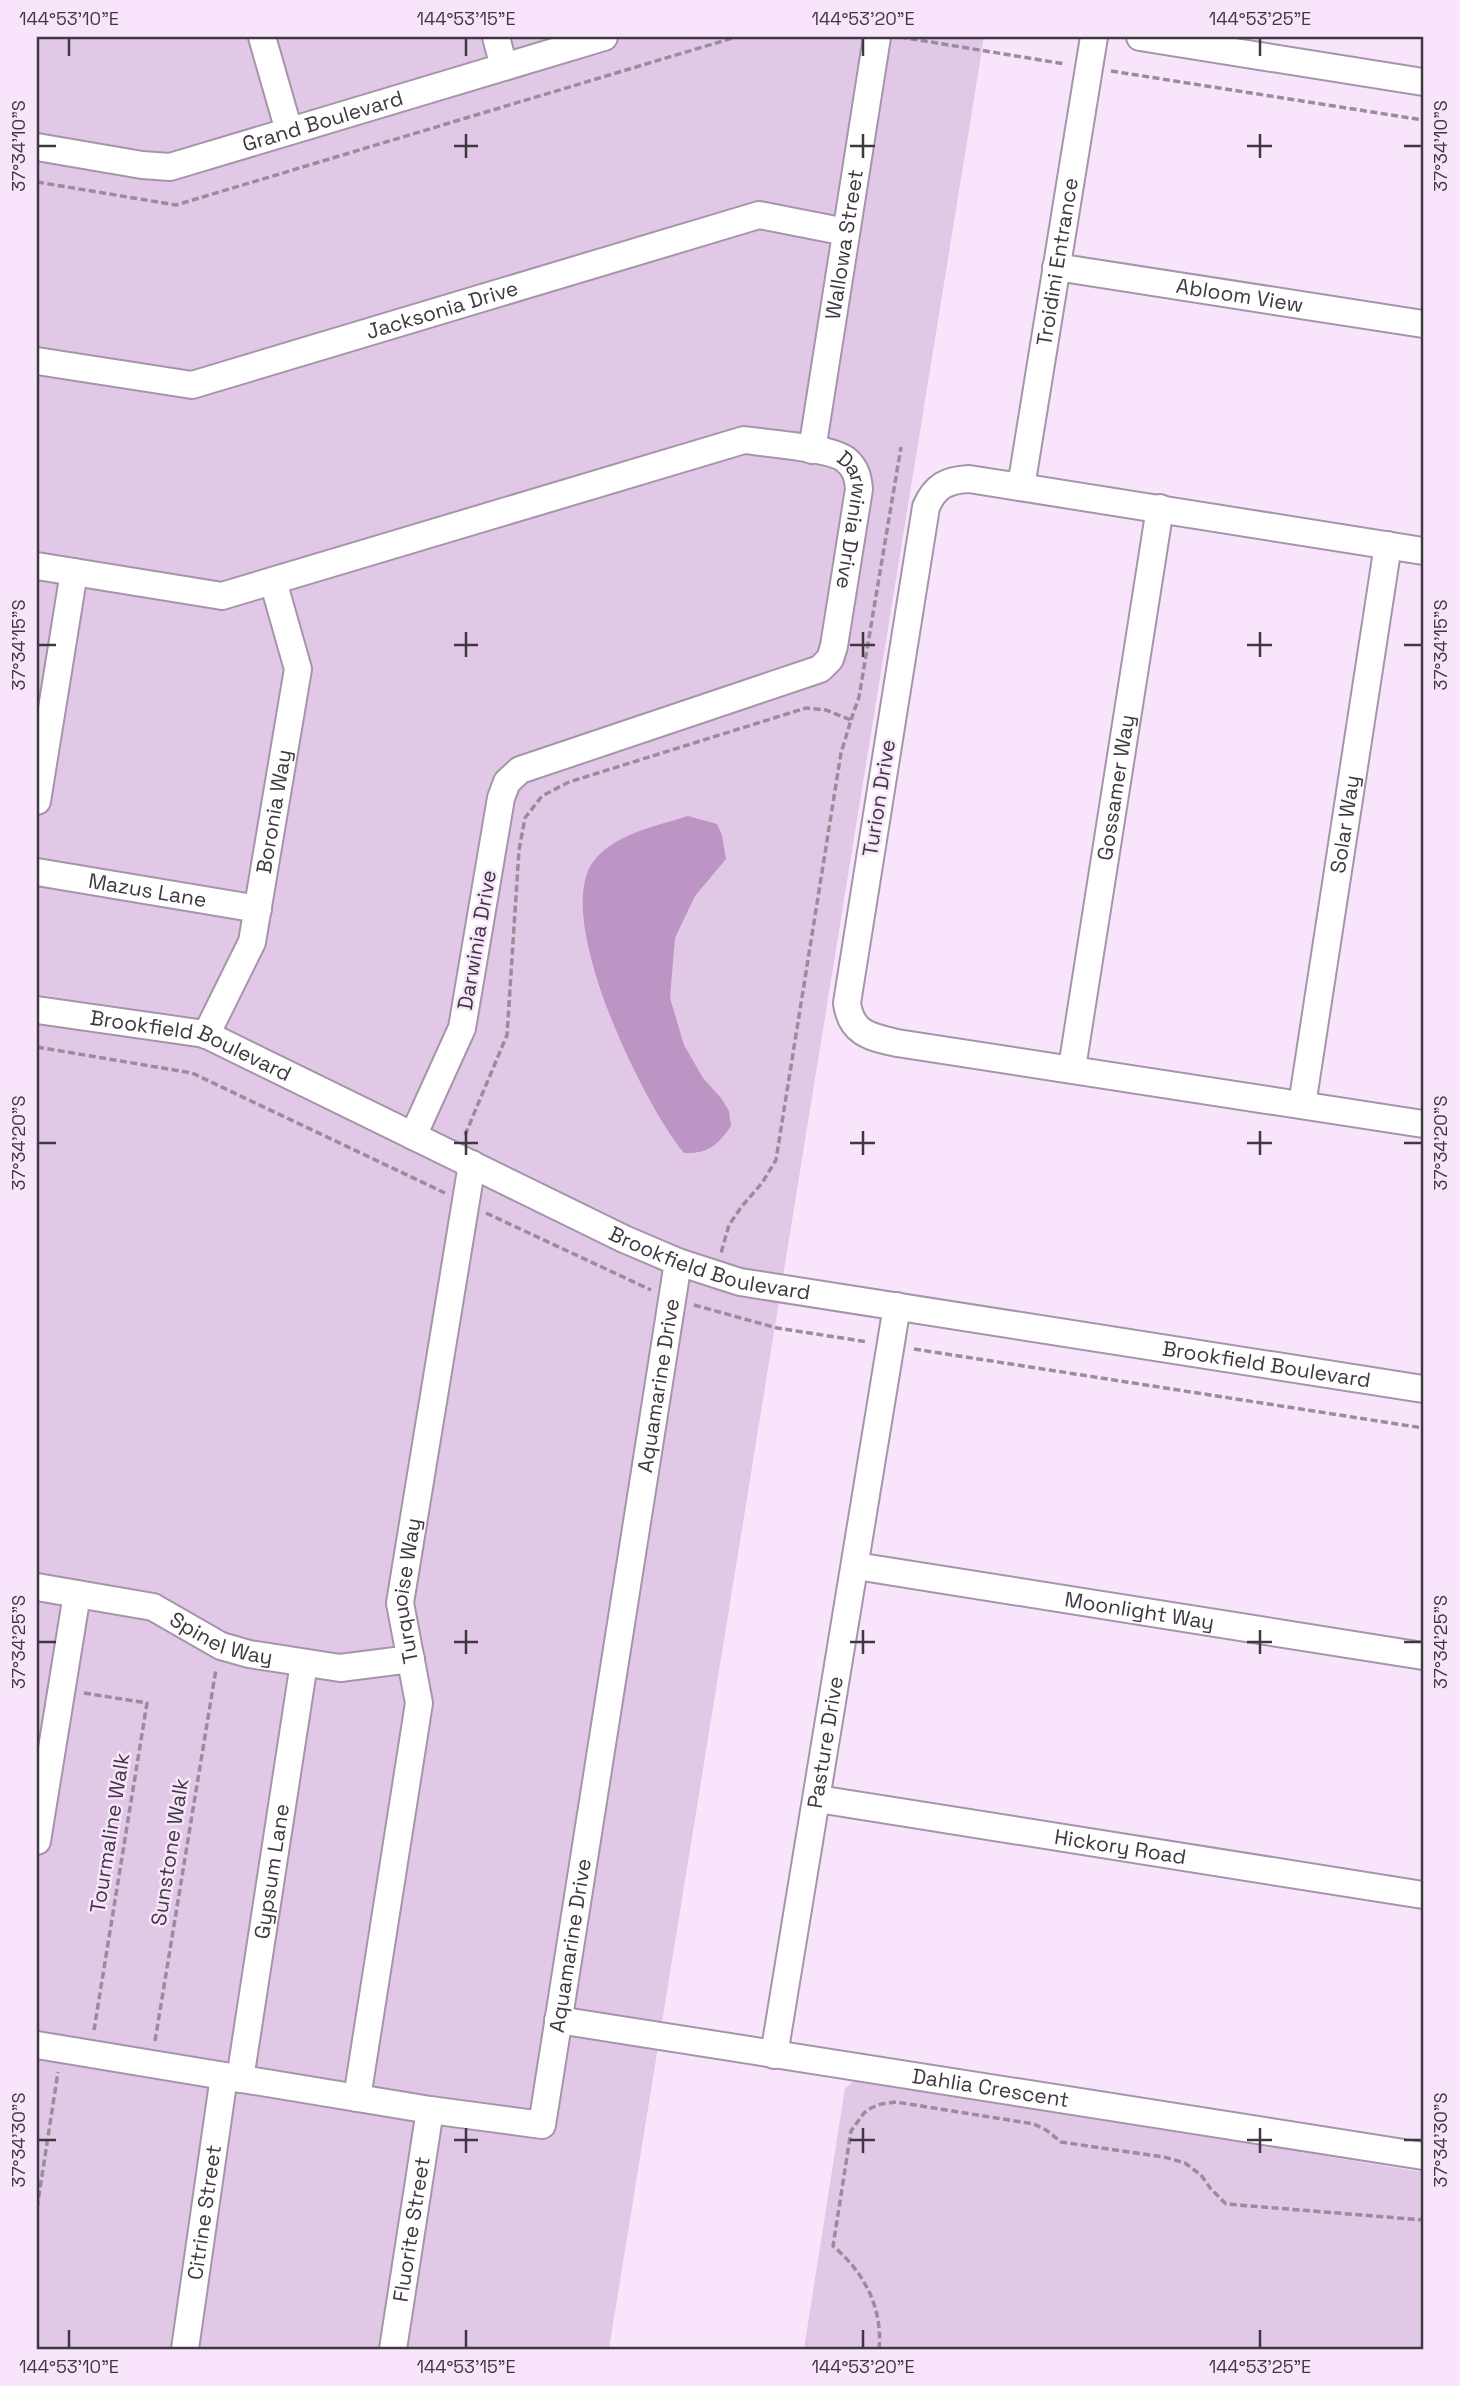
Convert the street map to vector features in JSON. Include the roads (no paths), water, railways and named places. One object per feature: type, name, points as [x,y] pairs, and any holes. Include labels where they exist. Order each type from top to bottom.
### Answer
[{"type":"street","points":[[262,37],[289,131]]},
{"type":"street","points":[[496,37],[505,66]]},
{"type":"street","name":"Grand Boulevard","points":[[37,147],[170,167],[604,37]]},
{"type":"street","name":"Wallowa Street","points":[[812,450],[877,37]]},
{"type":"street","name":"Troidini Entrance","points":[[1021,486],[1094,37]]},
{"type":"street","points":[[1140,37],[1423,82]]},
{"type":"street","name":"Jacksonia Drive","points":[[37,361],[192,385],[759,215],[846,232]]},
{"type":"street","name":"Abloom View","points":[[1056,267],[1423,324]]},
{"type":"street","name":"Darwinia Drive","points":[[37,566],[222,596],[744,440],[830,453],[845,458],[854,468],[859,489],[830,659],[820,668],[520,771],[507,782],[501,798],[463,1028],[413,1136]]},
{"type":"street","name":"Turion Drive","points":[[1423,551],[1021,486],[969,479],[944,483],[932,493],[926,507],[847,1003],[849,1017],[858,1029],[871,1037],[1423,1124]]},
{"type":"street","name":"Gossamer Way","points":[[1072,1068],[1160,508]]},
{"type":"street","name":"Solar Way","points":[[1302,1105],[1388,545]]},
{"type":"street","points":[[37,801],[74,572]]},
{"type":"street","name":"Boronia Way","points":[[206,1035],[252,942],[298,669],[273,581]]},
{"type":"street","name":"Mazus Lane","points":[[37,873],[258,909]]},
{"type":"street","name":"Brookfield Boulevard","points":[[37,1010],[206,1035],[624,1239],[678,1262],[740,1282],[1423,1388]]},
{"type":"street","name":"Turquoise Way","points":[[357,2098],[419,1703],[400,1603],[465,1203],[463,1160]]},
{"type":"street","name":"Aquamarine Drive","points":[[49,2047],[357,2098],[542,2125],[678,1262]]},
{"type":"street","name":"Pasture Drive","points":[[774,2055],[897,1306]]},
{"type":"street","name":"Moonlight Way","points":[[856,1566],[1423,1656]]},
{"type":"street","name":"Spinel Way","points":[[37,1587],[153,1606],[221,1646],[249,1654],[340,1668],[411,1659]]},
{"type":"street","points":[[37,1841],[77,1594]]},
{"type":"street","name":"Gypsum Lane","points":[[232,2077],[304,1663]]},
{"type":"street","name":"Hickory Road","points":[[818,1799],[1423,1895]]},
{"type":"street","name":"Dahlia Crescent","points":[[558,2021],[1423,2156]]},
{"type":"street","name":"Citrine Street","points":[[185,2349],[232,2077]]},
{"type":"street","name":"Fluorite Street","points":[[393,2349],[430,2109]]}]
